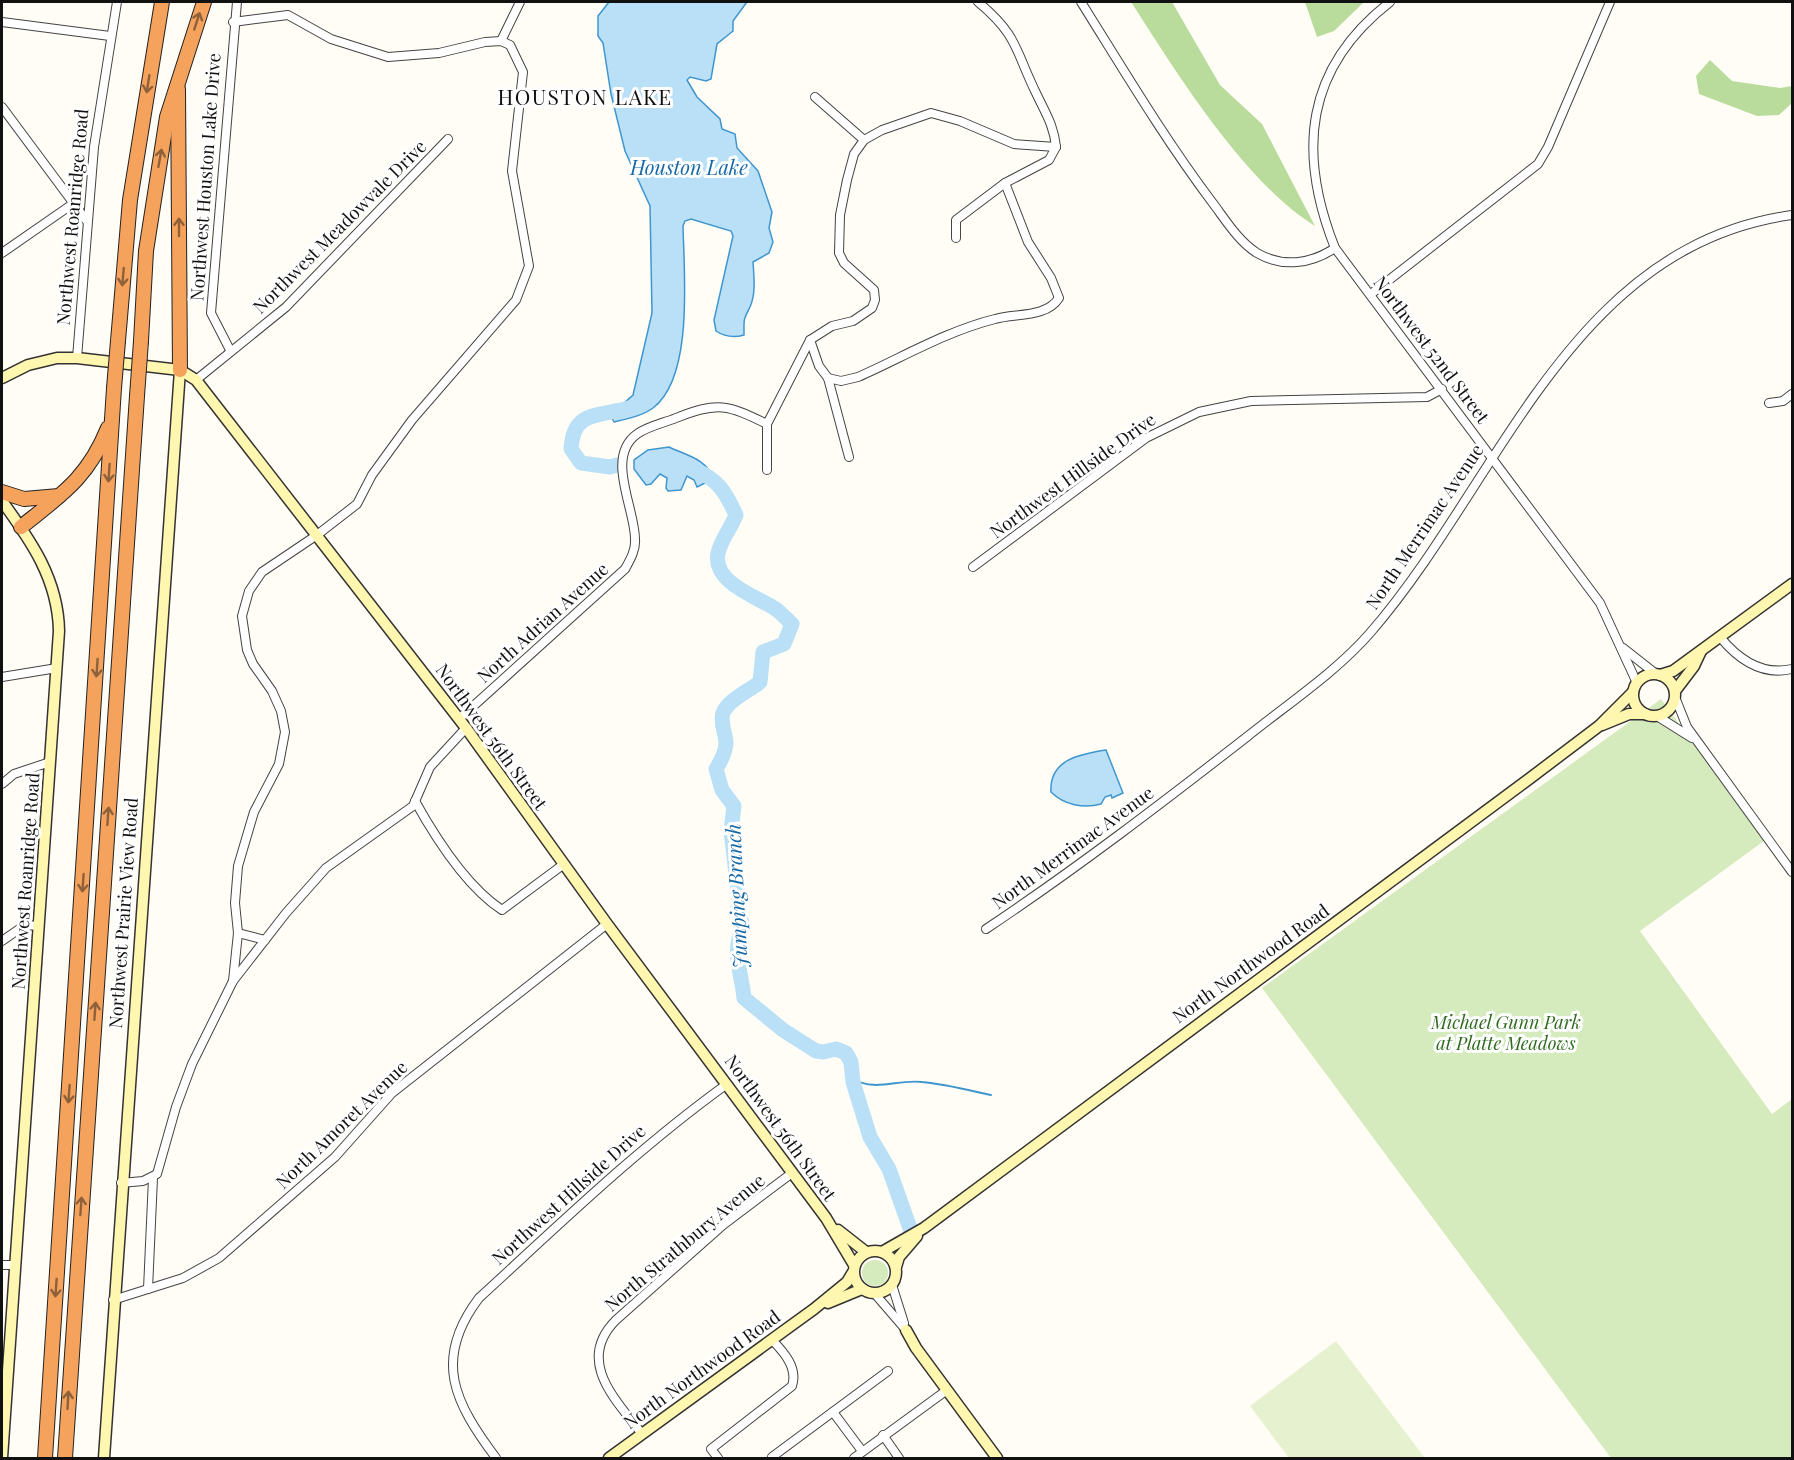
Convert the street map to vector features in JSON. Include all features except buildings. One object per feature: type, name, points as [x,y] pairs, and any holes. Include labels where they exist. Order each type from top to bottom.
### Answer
[{"type":"highway","points":[[152,2],[157,26]]},
{"type":"highway","points":[[45,1458],[114,387],[130,200],[162,2]]},
{"type":"highway","points":[[65,1458],[146,251],[167,117],[204,2]]},
{"type":"highway","points":[[178,81],[180,370]]},
{"type":"highway","points":[[21,527],[61,495],[92,464],[113,415]]},
{"type":"highway","points":[[2,492],[24,499],[61,495]]},
{"type":"street","name":"Northwest Roanridge Road","points":[[77,358],[86,220],[110,36],[117,2]]},
{"type":"street","name":"Northwest Houston Lake Drive","points":[[230,350],[211,313],[233,22],[237,2]]},
{"type":"street","points":[[501,40],[520,2]]},
{"type":"street","points":[[956,238],[956,220],[1005,183],[1049,160],[1056,147],[1054,126],[1036,95],[1014,40],[1000,20],[978,2]]},
{"type":"street","points":[[1081,2],[1175,153],[1249,247],[1271,259],[1295,263],[1312,260],[1335,248]]},
{"type":"street","name":"Northwest 52nd Street","points":[[1390,2],[1365,24],[1338,59],[1321,97],[1313,138],[1314,177],[1322,214],[1335,248],[1443,389],[1600,603],[1623,648],[1635,688]]},
{"type":"street","points":[[1371,294],[1538,164],[1548,147],[1610,2]]},
{"type":"street","points":[[232,981],[238,933],[235,891],[242,848],[261,796],[279,764],[285,732],[281,711],[272,692],[249,657],[243,624],[245,601],[262,572],[317,536],[357,504],[372,475],[412,420],[516,300],[529,267],[512,171],[523,72],[510,45],[501,40],[439,53],[388,57],[331,39],[288,15],[233,22]]},
{"type":"street","points":[[2,22],[110,36]]},
{"type":"street","points":[[815,97],[864,140]]},
{"type":"street","points":[[2,107],[86,220]]},
{"type":"street","points":[[767,470],[767,424],[810,340],[831,326],[853,321],[872,308],[875,300],[874,290],[843,263],[839,252],[840,215],[849,171],[854,154],[864,140],[882,130],[932,113],[960,121],[1014,144],[1056,147]]},
{"type":"street","name":"Northwest Meadowvale Drive","points":[[196,380],[230,350],[243,343],[286,307],[448,139]]},
{"type":"street","points":[[828,378],[841,381],[858,377],[964,327],[997,318],[1039,312],[1053,306],[1059,298],[1051,278],[1028,242],[1005,183]]},
{"type":"street","points":[[2,253],[74,203]]},
{"type":"street","name":"North Merrimac Avenue","points":[[986,929],[1149,813],[1336,666],[1370,633],[1424,560],[1491,457],[1574,344],[1608,306],[1634,284],[1674,257],[1726,230],[1792,215]]},
{"type":"street","points":[[810,340],[819,366],[828,378],[849,457]]},
{"type":"street","points":[[2,378],[27,364],[57,358],[77,358]]},
{"type":"street","name":"Northwest 56th Street","points":[[77,358],[180,370],[196,380],[463,723],[607,924],[826,1218],[854,1268]]},
{"type":"street","name":"Northwest Prairie View Road","points":[[104,1458],[121,1183],[180,370]]},
{"type":"street","name":"Northwest Hillside Drive","points":[[973,567],[1146,438],[1199,412],[1251,401],[1427,397],[1443,389]]},
{"type":"street","points":[[1769,403],[1783,401],[1792,394]]},
{"type":"street","name":"North Adrian Avenue","points":[[148,1289],[153,1178],[159,1168],[176,1107],[192,1064],[232,981],[326,868],[371,833],[408,810],[415,801],[430,767],[463,723],[625,569],[633,554],[635,539],[623,474],[623,457],[637,434],[701,408],[733,407],[767,424]]},
{"type":"street","name":"Northwest Roanridge Road","points":[[2,501],[42,560],[54,592],[59,626],[2,1458]]},
{"type":"street","points":[[1698,743],[1657,716],[1645,714],[1636,705],[1635,688],[1645,676],[1673,671],[1792,584]]},
{"type":"street","points":[[1720,637],[1735,655],[1762,670],[1792,669]]},
{"type":"street","name":"Northwest 52nd Street","points":[[1623,648],[1658,675]]},
{"type":"street","points":[[1657,716],[1667,711],[1701,651]]},
{"type":"street","points":[[2,677],[57,668]]},
{"type":"street","points":[[1658,675],[1669,680],[1680,716],[1792,872]]},
{"type":"street","name":"North Northwood Road","points":[[882,1252],[924,1228],[1599,726],[1635,688]]},
{"type":"street","name":"North Northwood Road","points":[[1599,726],[1621,716],[1645,714]]},
{"type":"street","points":[[2,784],[14,774],[51,762]]},
{"type":"street","points":[[415,801],[429,825],[484,898],[502,910],[564,864]]},
{"type":"street","name":"North Amoret Avenue","points":[[113,1300],[190,1275],[219,1258],[335,1157],[392,1093],[607,924]]},
{"type":"street","points":[[2,940],[25,925],[39,926]]},
{"type":"street","points":[[238,933],[265,940]]},
{"type":"street","name":"Northwest Hillside Drive","points":[[496,1458],[470,1424],[459,1400],[453,1371],[455,1348],[463,1322],[479,1298],[667,1127],[727,1084]]},
{"type":"street","name":"North Strathbury Avenue","points":[[642,1434],[602,1378],[598,1359],[604,1335],[616,1320],[723,1225],[792,1173]]},
{"type":"street","points":[[121,1183],[153,1178]]},
{"type":"street","name":"Northwest 56th Street","points":[[826,1218],[851,1242],[866,1252]]},
{"type":"street","name":"North Northwood Road","points":[[896,1268],[899,1257],[924,1228]]},
{"type":"street","points":[[906,1330],[891,1285],[896,1268],[893,1261],[882,1252],[866,1252],[854,1268],[857,1284],[862,1289],[875,1293],[906,1330],[997,1458]]},
{"type":"street","points":[[2,1265],[15,1265]]},
{"type":"street","name":"North Northwood Road","points":[[609,1458],[814,1309],[847,1282],[854,1268]]},
{"type":"street","points":[[875,1293],[891,1285]]},
{"type":"street","name":"North Northwood Road","points":[[814,1309],[862,1289]]},
{"type":"street","points":[[718,1458],[711,1449],[792,1386],[794,1374],[791,1365],[772,1340]]},
{"type":"street","points":[[772,1457],[888,1371]]},
{"type":"street","points":[[854,1458],[947,1390]]},
{"type":"street","points":[[833,1412],[862,1451]]},
{"type":"street","points":[[883,1435],[899,1458]]},
{"type":"green space","points":[[1131,2],[1172,2],[1220,85],[1262,124],[1315,226],[1288,206],[1262,182],[1237,154],[1190,92]]},
{"type":"green space","points":[[1305,2],[1364,2],[1334,31],[1317,37]]},
{"type":"green space","points":[[1710,60],[1732,81],[1780,88],[1792,86],[1792,103],[1779,115],[1757,116],[1699,94],[1696,76]]},
{"type":"green space","name":"Michael Gunn Park at Platte Meadows","points":[[1661,699],[1764,841],[1640,931],[1772,1114],[1792,1099],[1792,1458],[1611,1458],[1262,988]]},
{"type":"green space","points":[[875,1260],[884,1264],[888,1273],[884,1282],[875,1286],[866,1282],[862,1273],[866,1264]]},
{"type":"green space","points":[[1336,1341],[1425,1458],[1289,1458],[1250,1406]]},
{"type":"water","name":"Houston Lake","points":[[609,2],[747,2],[733,21],[733,31],[717,44],[711,79],[706,81],[690,77],[687,80],[697,97],[720,119],[722,129],[735,134],[737,148],[758,171],[772,212],[769,228],[773,242],[769,253],[753,262],[754,291],[744,320],[744,335],[726,336],[716,331],[714,320],[733,236],[731,231],[691,219],[685,221],[683,226],[684,323],[675,373],[666,393],[653,408],[639,415],[614,422],[610,414],[611,408],[624,403],[633,395],[652,313],[650,206],[625,151],[611,94],[603,43],[598,36],[598,16]]},
{"type":"water","points":[[669,447],[701,462],[713,479],[697,487],[694,480],[687,476],[681,490],[668,491],[667,478],[660,474],[651,484],[646,485],[634,469],[634,460],[648,450]]},
{"type":"water","points":[[1106,750],[1123,793],[1112,798],[1111,795],[1105,797],[1101,804],[1088,806],[1068,803],[1051,792],[1055,772],[1061,765],[1077,756]]},
{"type":"waterway","name":"Jumping Branch","points":[[617,465],[610,467],[581,463],[571,449],[573,436],[582,421],[589,417],[629,408]]},
{"type":"waterway","name":"Jumping Branch","points":[[695,470],[715,482],[729,500],[736,515],[718,553],[718,563],[722,572],[737,587],[777,610],[792,624],[784,644],[763,652],[760,682],[730,704],[722,717],[726,746],[716,769],[722,790],[734,806],[731,831],[738,907],[743,928],[738,945],[738,963],[744,998],[783,1030],[816,1051],[836,1049],[846,1053],[851,1062],[853,1082],[870,1137],[889,1169],[911,1231]]},
{"type":"waterway","points":[[853,1079],[870,1085],[931,1083],[991,1095]]},
{"type":"district","name":"HOUSTON LAKE","points":[[585,98]]}]
